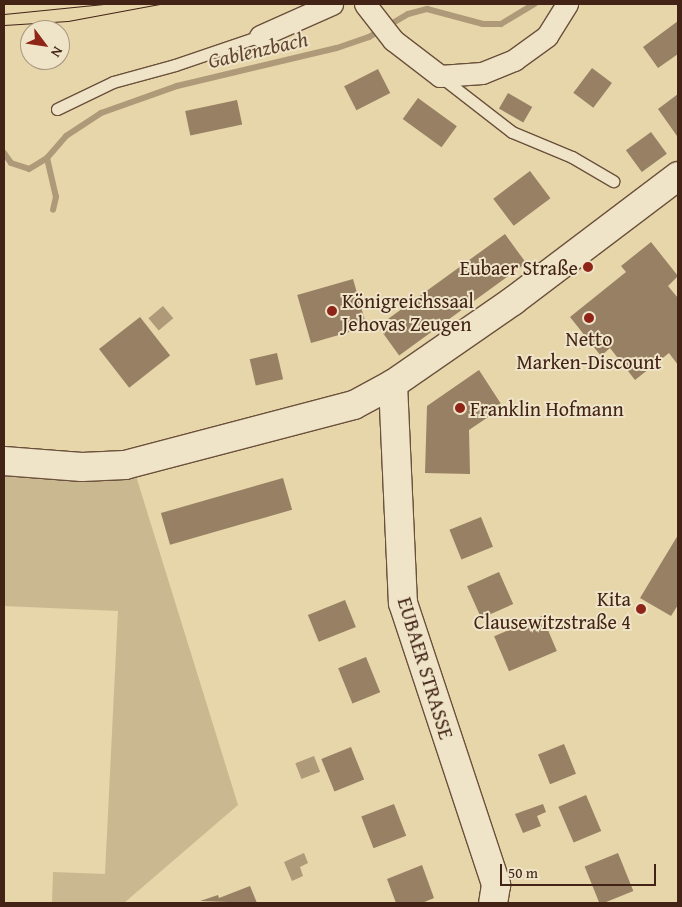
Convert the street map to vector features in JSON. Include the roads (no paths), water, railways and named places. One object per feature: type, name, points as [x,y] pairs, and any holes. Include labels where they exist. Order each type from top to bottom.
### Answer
[{"type":"main road","points":[[4,461],[82,467],[134,464],[354,405],[393,384],[530,289],[678,176]]},
{"type":"main road","name":"EUBAER STRASSE","points":[[393,384],[403,603],[498,897]]},
{"type":"street","points":[[260,36],[332,4]]},
{"type":"street","points":[[368,9],[393,40],[440,76],[482,73],[514,60],[547,36],[567,4]]},
{"type":"lane","points":[[57,109],[113,82],[175,65],[260,36]]},
{"type":"lane","points":[[440,76],[512,132],[572,157],[613,181]]},
{"type":"waterway","name":"Gablenzbach","points":[[4,153],[11,163],[29,169],[47,158],[66,136],[101,113],[177,86],[337,48],[369,37],[408,14],[427,9],[483,24],[501,24],[534,4]]},
{"type":"waterway","points":[[47,158],[56,197],[53,210]]},
{"type":"tram line","points":[[4,14],[104,4]]},
{"type":"tram line","points":[[4,25],[68,21],[159,4]]},
{"type":"place","name":"Eubaer Straße","points":[[588,267]]},
{"type":"place","name":"Königreichssaal Jehovas Zeugen","points":[[332,311]]},
{"type":"place","name":"Netto Marken-Discount","points":[[589,318]]},
{"type":"place","name":"Franklin Hofmann","points":[[460,408]]},
{"type":"place","name":"Kita Clausewitzstraße 4","points":[[641,609]]}]
